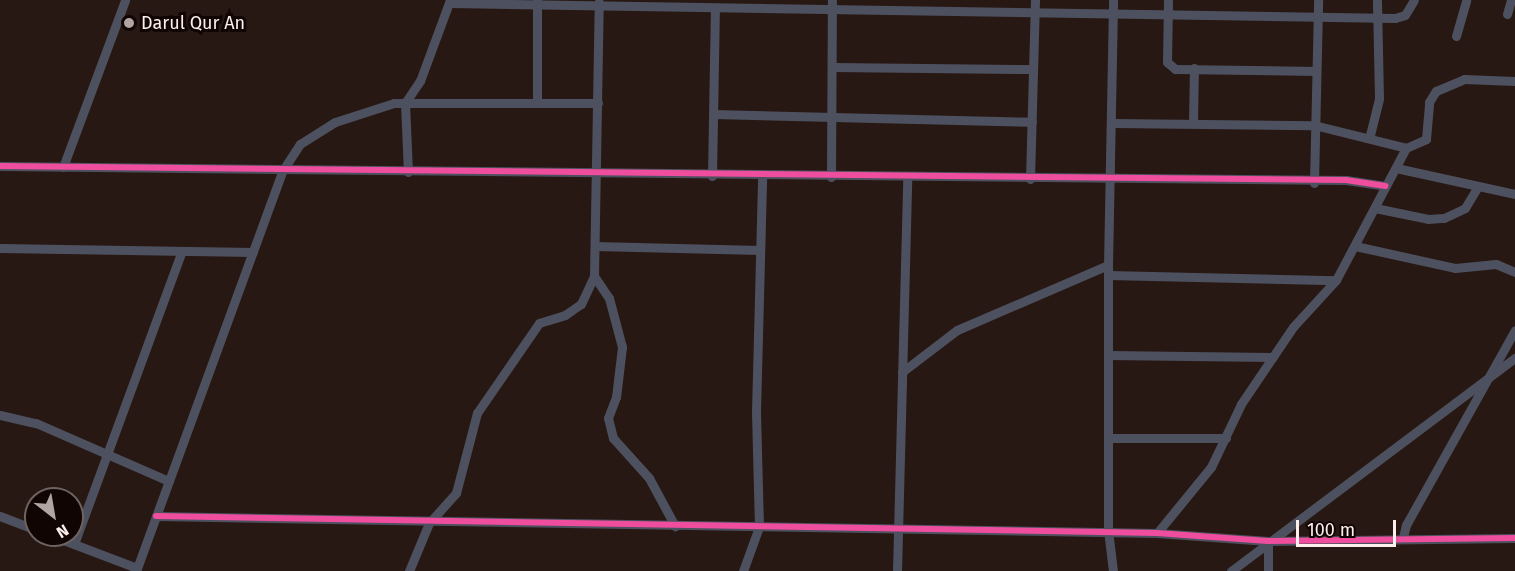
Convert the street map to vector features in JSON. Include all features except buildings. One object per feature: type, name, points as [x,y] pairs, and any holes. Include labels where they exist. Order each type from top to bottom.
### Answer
[{"type":"street","points":[[63,167],[126,0]]},
{"type":"street","points":[[1030,179],[1035,0]]},
{"type":"street","points":[[1113,0],[1107,270],[1108,532],[1113,571]]},
{"type":"street","points":[[1168,0],[1167,62],[1174,69],[1316,71]]},
{"type":"street","points":[[1314,183],[1318,0]]},
{"type":"street","points":[[1370,135],[1378,98],[1377,0]]},
{"type":"street","points":[[408,172],[405,103],[420,81],[449,2],[599,3],[715,8],[969,5],[1035,11],[1377,18],[1405,15],[1414,0]]},
{"type":"street","points":[[1456,36],[1466,0]]},
{"type":"street","points":[[1507,14],[1511,0]]},
{"type":"street","points":[[537,2],[537,103]]},
{"type":"street","points":[[409,571],[429,522],[456,494],[477,413],[539,323],[565,315],[581,304],[594,276],[599,3]]},
{"type":"street","points":[[831,177],[832,5]]},
{"type":"street","points":[[712,176],[715,8]]},
{"type":"street","points":[[832,67],[1033,69]]},
{"type":"street","points":[[1192,123],[1194,68]]},
{"type":"street","points":[[1157,533],[1205,476],[1241,404],[1293,327],[1336,280],[1406,148],[1426,139],[1429,102],[1436,91],[1464,79],[1515,81]]},
{"type":"street","points":[[81,547],[136,569],[283,170],[300,144],[335,122],[380,106],[405,103],[598,103]]},
{"type":"street","points":[[713,114],[1032,122]]},
{"type":"street","points":[[1111,123],[1314,125],[1370,135],[1406,148]]},
{"type":"street","points":[[0,166],[1314,183],[1346,180],[1386,186]]},
{"type":"street","points":[[1396,168],[1477,188],[1515,194]]},
{"type":"street","points":[[743,571],[759,527],[756,412],[762,176]]},
{"type":"street","points":[[897,571],[907,178]]},
{"type":"street","points":[[1375,208],[1428,219],[1444,218],[1465,208],[1477,188]]},
{"type":"street","points":[[595,246],[760,250]]},
{"type":"street","points":[[1355,246],[1455,268],[1496,264],[1514,271]]},
{"type":"street","points":[[0,248],[253,252]]},
{"type":"street","points":[[84,517],[182,251]]},
{"type":"street","points":[[902,372],[957,330],[1107,270],[1336,280]]},
{"type":"street","points":[[594,276],[609,298],[622,346],[616,397],[608,418],[613,438],[649,478],[675,526]]},
{"type":"street","points":[[1403,537],[1406,525],[1515,330]]},
{"type":"street","points":[[1108,355],[1273,357]]},
{"type":"street","points":[[1231,571],[1245,558],[1515,358]]},
{"type":"street","points":[[0,415],[36,423],[168,481]]},
{"type":"street","points":[[1108,438],[1226,438]]},
{"type":"street","points":[[0,516],[24,525]]},
{"type":"street","points":[[156,516],[1157,533],[1268,541],[1403,537],[1515,538]]},
{"type":"street","points":[[1268,541],[1268,571]]},
{"type":"street","points":[[1244,571],[1245,558]]},
{"type":"cycle path","points":[[0,166],[1346,180],[1386,186]]},
{"type":"cycle path","points":[[156,516],[1157,533],[1268,541],[1515,538]]},
{"type":"place","name":"Darul Qur An","points":[[129,23]]}]
